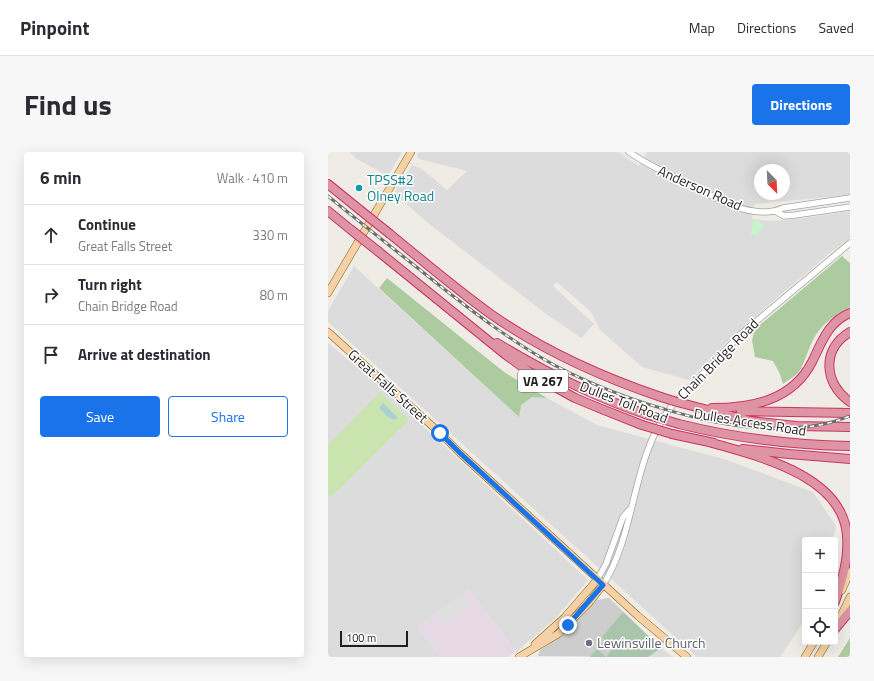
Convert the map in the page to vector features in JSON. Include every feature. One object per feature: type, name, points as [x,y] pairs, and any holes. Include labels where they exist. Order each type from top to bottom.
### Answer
[{"type":"highway","name":"Dulles Toll Road","points":[[328,184],[458,290],[493,315],[564,357],[595,372],[661,398],[677,402]]},
{"type":"highway","name":"Dulles Toll Road","points":[[328,211],[506,355],[535,376],[575,398],[642,425],[672,434],[774,453],[850,459]]},
{"type":"highway","points":[[712,408],[752,405],[770,400],[788,389],[808,369],[824,335],[830,327],[837,320],[850,312]]},
{"type":"highway","name":"Dulles Access Road","points":[[456,315],[496,342],[548,373],[603,399],[648,415],[679,424],[760,440],[811,445],[850,446]]},
{"type":"highway","points":[[850,332],[842,337],[833,348],[829,364],[831,380],[841,395],[850,402]]},
{"type":"highway","name":"Dulles Access Road","points":[[677,402],[728,416],[765,423],[850,428]]},
{"type":"highway","points":[[694,406],[746,411],[850,413]]},
{"type":"highway","points":[[709,442],[774,463],[798,473],[820,486],[834,500],[844,519],[847,536],[845,567],[838,592]]},
{"type":"highway","points":[[838,625],[850,611]]},
{"type":"main road","points":[[328,293],[411,152]]},
{"type":"main road","name":"Great Falls Street","points":[[328,332],[440,433],[597,580],[687,657]]},
{"type":"main road","points":[[838,596],[850,572]]},
{"type":"main road","name":"Chain Bridge Road","points":[[528,651],[559,622],[597,580]]},
{"type":"main road","name":"Chain Bridge Road","points":[[519,657],[558,634],[588,604],[603,585]]},
{"type":"main road","points":[[838,622],[850,597]]},
{"type":"main road","points":[[805,657],[812,645]]},
{"type":"main road","points":[[818,657],[825,645]]},
{"type":"main road","name":"Great Falls Street","points":[[678,650],[684,657]]},
{"type":"street","name":"Anderson Road","points":[[629,152],[647,164],[733,206],[755,211],[775,211],[783,208],[850,198]]},
{"type":"street","name":"Anderson Road","points":[[775,211],[784,216],[850,207]]},
{"type":"street","name":"Chain Bridge Road","points":[[603,585],[608,578],[618,555],[650,443],[658,425],[671,407],[742,334],[850,243]]},
{"type":"street","name":"Chain Bridge Road","points":[[597,580],[608,560],[624,517],[631,508]]},
{"type":"shaded area","points":[[349,152],[402,152],[388,176],[357,159]]},
{"type":"shaded area","points":[[419,152],[618,152],[639,166],[647,152],[850,152],[850,195],[755,204],[752,219],[772,221],[798,219],[850,211],[850,238],[830,253],[737,332],[689,380],[642,367],[600,330],[591,312],[557,282],[553,286],[594,324],[581,338],[545,313],[428,223],[394,193],[412,165],[422,169],[447,190],[467,171],[419,159],[417,155]]},
{"type":"shaded area","points":[[354,266],[518,416],[521,405],[532,397],[547,398],[597,425],[727,460],[813,492],[836,526],[834,537],[802,537],[802,624],[780,657],[697,657],[328,322],[328,311]]},
{"type":"shaded area","points":[[328,343],[381,387],[588,580],[555,619],[516,652],[469,590],[418,627],[440,657],[328,657]]},
{"type":"shaded area","points":[[469,590],[516,652],[508,657],[440,657],[418,627]]},
{"type":"shaded area","points":[[466,593],[473,603],[472,605],[444,624],[437,613]]},
{"type":"shaded area","points":[[609,598],[661,648],[648,657],[538,656],[540,650],[564,634],[597,600]]},
{"type":"shaded area","points":[[661,648],[673,657],[648,657]]},
{"type":"green space","points":[[753,221],[759,221],[763,226],[762,231],[759,230],[757,236],[751,234]]},
{"type":"green space","points":[[842,256],[850,263],[850,307],[838,313],[819,330],[798,373],[783,384],[780,374],[773,361],[755,357],[752,340],[755,329]]},
{"type":"green space","points":[[387,278],[504,372],[547,398],[532,397],[521,405],[519,417],[379,288]]},
{"type":"green space","points":[[380,392],[409,420],[331,497],[328,493],[328,445]]},
{"type":"green space","points":[[623,612],[661,648],[648,657],[606,657],[612,650],[611,646],[602,637]]},
{"type":"green space","points":[[850,638],[850,657],[838,657]]},
{"type":"green space","points":[[597,649],[606,657],[590,657]]},
{"type":"water","points":[[383,403],[397,418],[394,420],[387,416],[379,408]]},
{"type":"railway","points":[[328,196],[449,293],[493,326],[540,357],[574,375],[612,391],[670,411],[710,421],[745,427],[780,429],[798,428],[816,426],[850,416]]},
{"type":"place","name":"TPSS#2 Olney Road","points":[[359,188]]},
{"type":"place","name":"Lewinsville Church","points":[[589,643]]},
{"type":"route","points":[[440,433],[603,585],[596,595],[568,625]]}]
